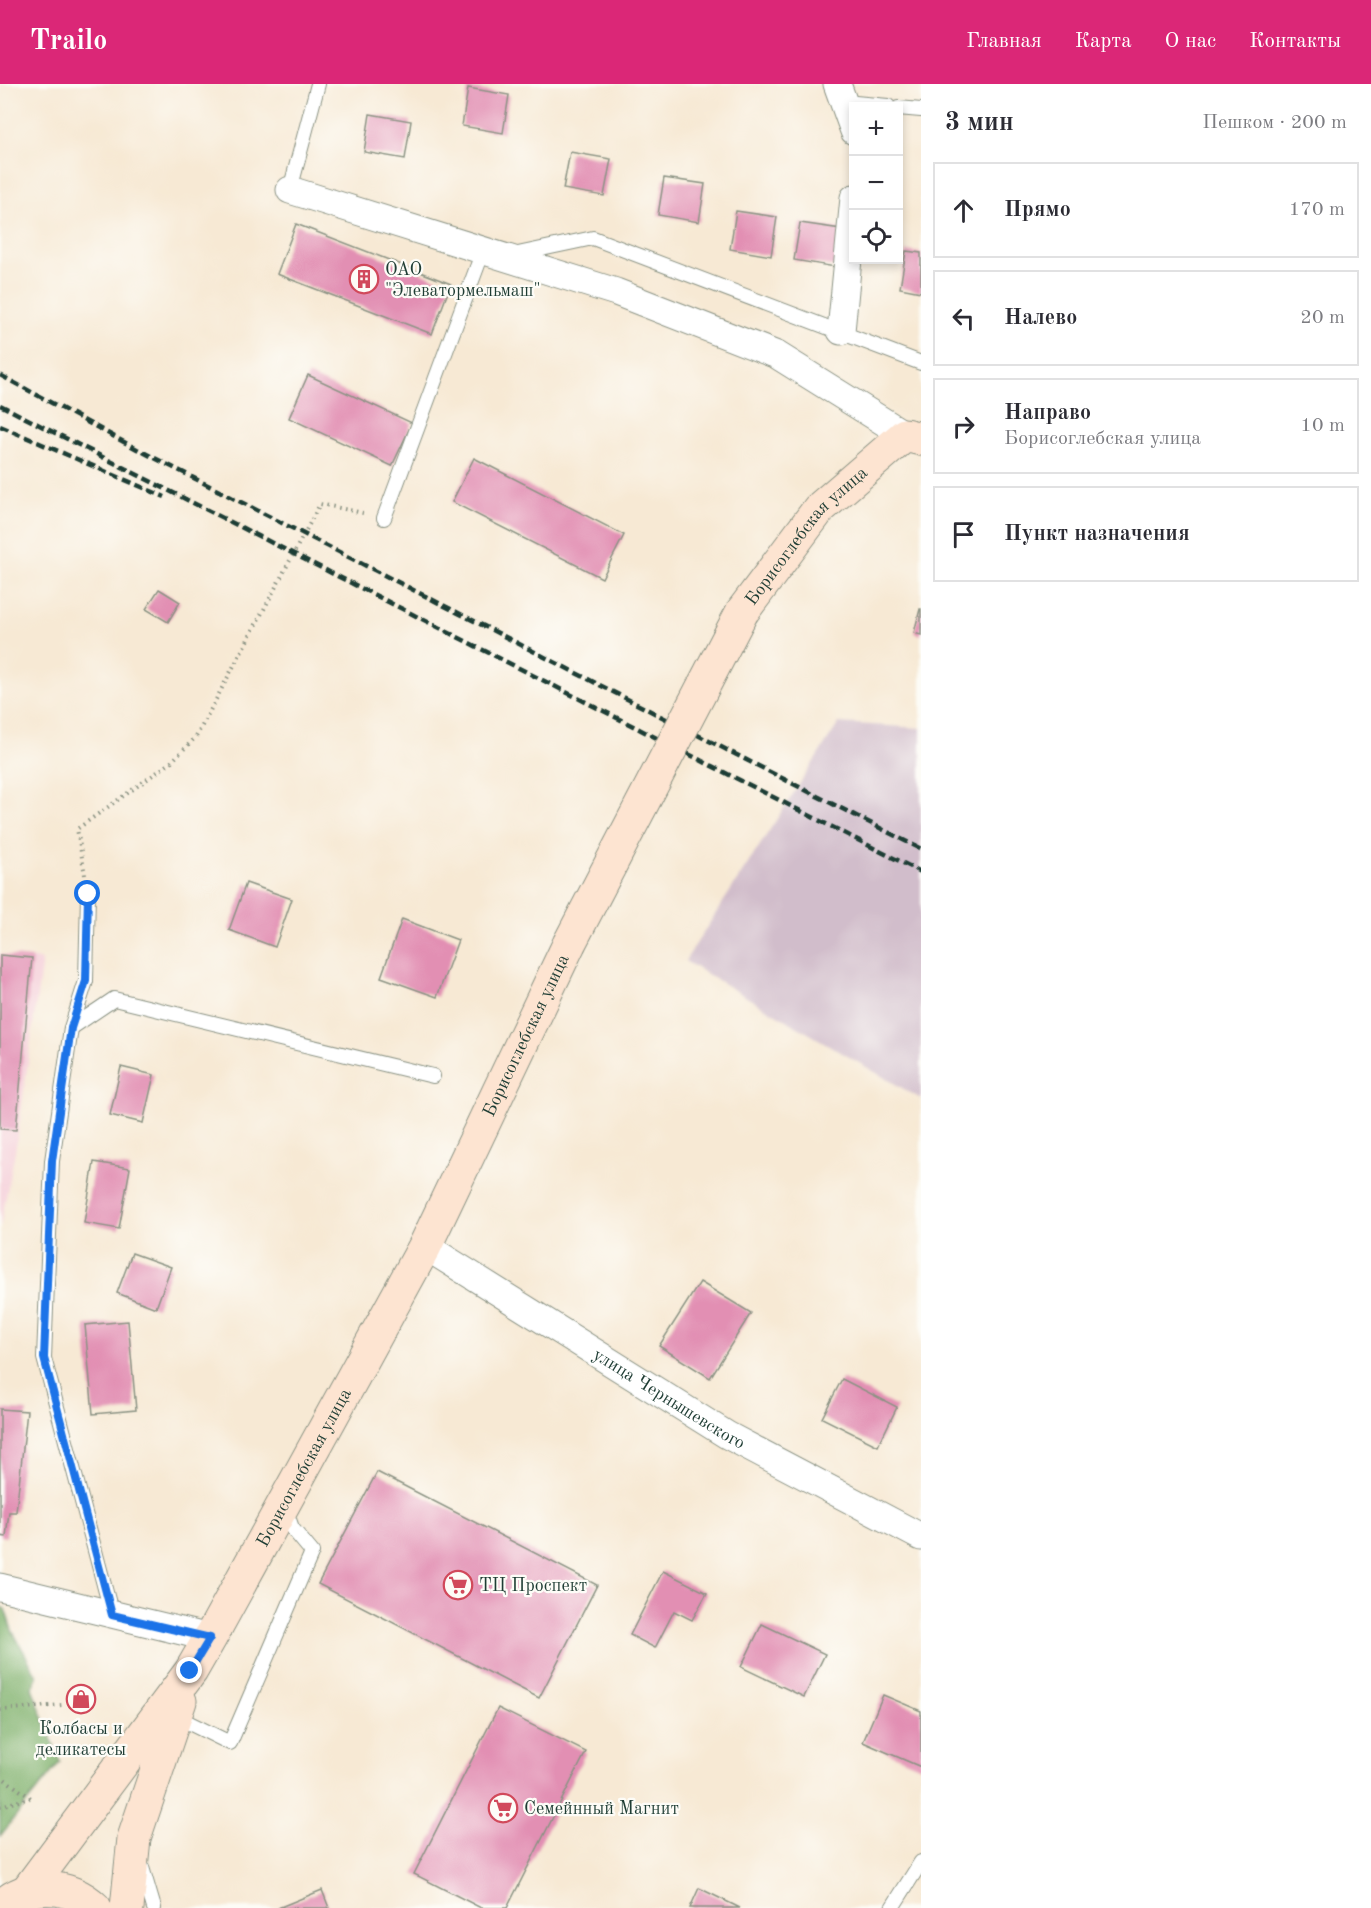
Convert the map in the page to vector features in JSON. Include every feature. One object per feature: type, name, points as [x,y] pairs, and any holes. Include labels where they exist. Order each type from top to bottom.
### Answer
[{"type":"street","points":[[840,93],[849,117]]},
{"type":"street","name":"Борисоглебская улица","points":[[190,1671],[425,1246],[569,945],[742,612],[819,509],[913,437],[777,354],[616,292],[290,190]]},
{"type":"street","points":[[841,332],[853,210]]},
{"type":"street","name":"улица Чернышевского","points":[[425,1246],[727,1436],[921,1537]]},
{"type":"street","points":[[0,1587],[210,1638]]},
{"type":"street","points":[[127,1908],[134,1838],[190,1671]]},
{"type":"street","points":[[14,1900],[190,1671]]},
{"type":"street","points":[[14,1900],[55,1888],[83,1896],[95,1908]]},
{"type":"lane","points":[[290,190],[318,84]]},
{"type":"lane","points":[[840,93],[873,102]]},
{"type":"lane","points":[[903,108],[921,110]]},
{"type":"lane","points":[[384,518],[494,254],[593,238],[921,363]]},
{"type":"lane","points":[[88,894],[86,981],[71,1028],[52,1161],[44,1358],[112,1615]]},
{"type":"lane","points":[[71,1028],[114,999],[433,1076]]},
{"type":"lane","points":[[175,1716],[230,1743],[312,1552],[292,1528],[283,1504]]},
{"type":"lane","points":[[134,1838],[154,1908]]},
{"type":"lane","points":[[892,1908],[921,1862]]},
{"type":"path","points":[[88,894],[77,829],[170,763],[196,737],[320,504],[384,518]]},
{"type":"path","points":[[0,1710],[62,1705]]},
{"type":"path","points":[[0,1776],[31,1798],[0,1806]]},
{"type":"shaded area","points":[[839,723],[921,728],[921,1099],[685,961]]},
{"type":"shaded area","points":[[0,954],[42,960],[17,1141],[0,1228]]},
{"type":"green space","points":[[0,1606],[5,1609],[12,1630],[37,1676],[32,1688],[60,1762],[0,1836]]},
{"type":"building","points":[[468,88],[509,95],[503,133],[462,126]]},
{"type":"building","points":[[370,114],[411,121],[405,159],[364,152]]},
{"type":"building","points":[[570,152],[611,159],[604,196],[563,189]]},
{"type":"building","points":[[664,178],[705,184],[699,222],[658,215]]},
{"type":"building","points":[[736,211],[777,217],[771,256],[730,249]]},
{"type":"building","points":[[800,223],[841,229],[835,267],[794,260]]},
{"type":"building","name":"ОАО \"Элеватормельмаш\"","points":[[296,224],[451,284],[432,334],[277,274]]},
{"type":"building","points":[[906,251],[921,253],[921,292],[900,288]]},
{"type":"building","points":[[308,375],[412,423],[392,466],[289,418]]},
{"type":"building","points":[[474,458],[624,535],[602,578],[452,502]]},
{"type":"building","points":[[159,589],[180,602],[168,622],[146,609]]},
{"type":"building","points":[[921,609],[921,635],[914,633]]},
{"type":"building","points":[[246,883],[292,899],[275,947],[229,930]]},
{"type":"building","points":[[402,919],[458,940],[437,997],[381,977]]},
{"type":"building","points":[[0,955],[32,958],[16,1130],[0,1129]]},
{"type":"building","points":[[121,1067],[154,1075],[143,1123],[110,1115]]},
{"type":"building","points":[[94,1162],[130,1168],[119,1229],[84,1223]]},
{"type":"building","points":[[132,1253],[171,1267],[156,1308],[117,1293]]},
{"type":"building","points":[[700,1282],[751,1313],[710,1378],[659,1346]]},
{"type":"building","points":[[128,1321],[136,1410],[93,1414],[85,1325]]},
{"type":"building","points":[[842,1379],[897,1407],[878,1446],[822,1418]]},
{"type":"building","points":[[0,1409],[27,1411],[16,1512],[9,1512],[6,1537],[0,1536]]},
{"type":"building","name":"ТЦ Проспект","points":[[377,1472],[597,1585],[539,1698],[318,1584]]},
{"type":"building","points":[[663,1571],[707,1593],[692,1620],[674,1611],[655,1648],[630,1635]]},
{"type":"building","points":[[762,1624],[825,1654],[804,1697],[741,1667]]},
{"type":"building","points":[[883,1695],[921,1711],[921,1767],[863,1742]]},
{"type":"building","name":"Семейнный Магнит","points":[[498,1708],[586,1752],[507,1908],[481,1908],[414,1874]]},
{"type":"building","points":[[699,1888],[740,1908],[690,1908]]},
{"type":"building","points":[[322,1890],[329,1908],[278,1908]]},
{"type":"railway","points":[[0,375],[137,449],[921,849]]},
{"type":"railway","points":[[0,405],[921,872]]},
{"type":"railway","points":[[0,426],[165,497]]},
{"type":"place","name":"ОАО \"Элеватормельмаш\"","points":[[364,279]]},
{"type":"place","name":"ТЦ Проспект","points":[[458,1585]]},
{"type":"place","name":"Колбасы и деликатесы","points":[[81,1699]]},
{"type":"place","name":"Семейнный Магнит","points":[[503,1808]]},
{"type":"route","points":[[88,894],[86,981],[71,1028],[52,1161],[44,1358],[112,1615],[210,1638],[190,1671]]}]
